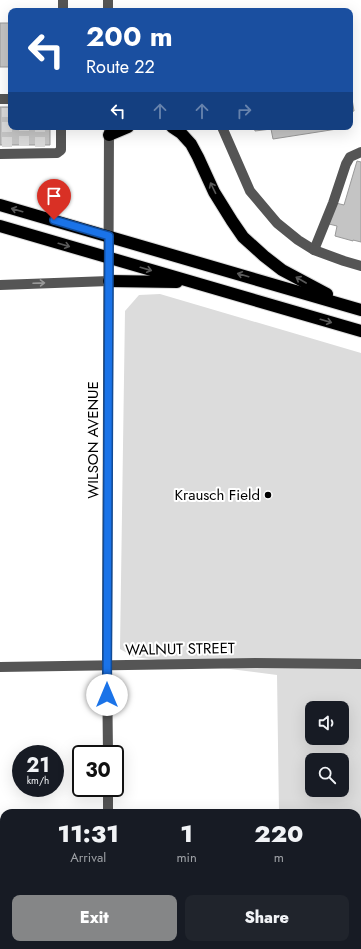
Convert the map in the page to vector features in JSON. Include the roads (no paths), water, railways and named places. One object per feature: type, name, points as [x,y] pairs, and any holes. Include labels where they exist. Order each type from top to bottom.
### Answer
[{"type":"highway","points":[[176,130],[191,144],[214,192],[244,237],[264,256],[282,270],[324,293],[361,309]]},
{"type":"highway","points":[[0,205],[361,309]]},
{"type":"highway","points":[[0,226],[361,331]]},
{"type":"highway","points":[[108,281],[194,283]]},
{"type":"street","points":[[4,152],[40,150],[57,153],[61,150],[61,130]]},
{"type":"street","points":[[223,130],[250,191],[277,223],[298,240],[314,250],[361,266]]},
{"type":"street","name":"WILSON AVENUE","points":[[108,745],[109,131]]},
{"type":"street","points":[[314,250],[333,203],[346,164],[350,157],[361,152]]},
{"type":"street","points":[[0,285],[108,281]]},
{"type":"street","name":"WALNUT STREET","points":[[0,667],[255,663],[361,664]]},
{"type":"street","points":[[108,797],[108,809]]},
{"type":"tunnel","points":[[7,108],[7,147]]},
{"type":"tunnel","points":[[24,130],[24,146]]},
{"type":"tunnel","points":[[40,130],[40,147]]},
{"type":"place","name":"Krausch Field","points":[[268,495]]}]
